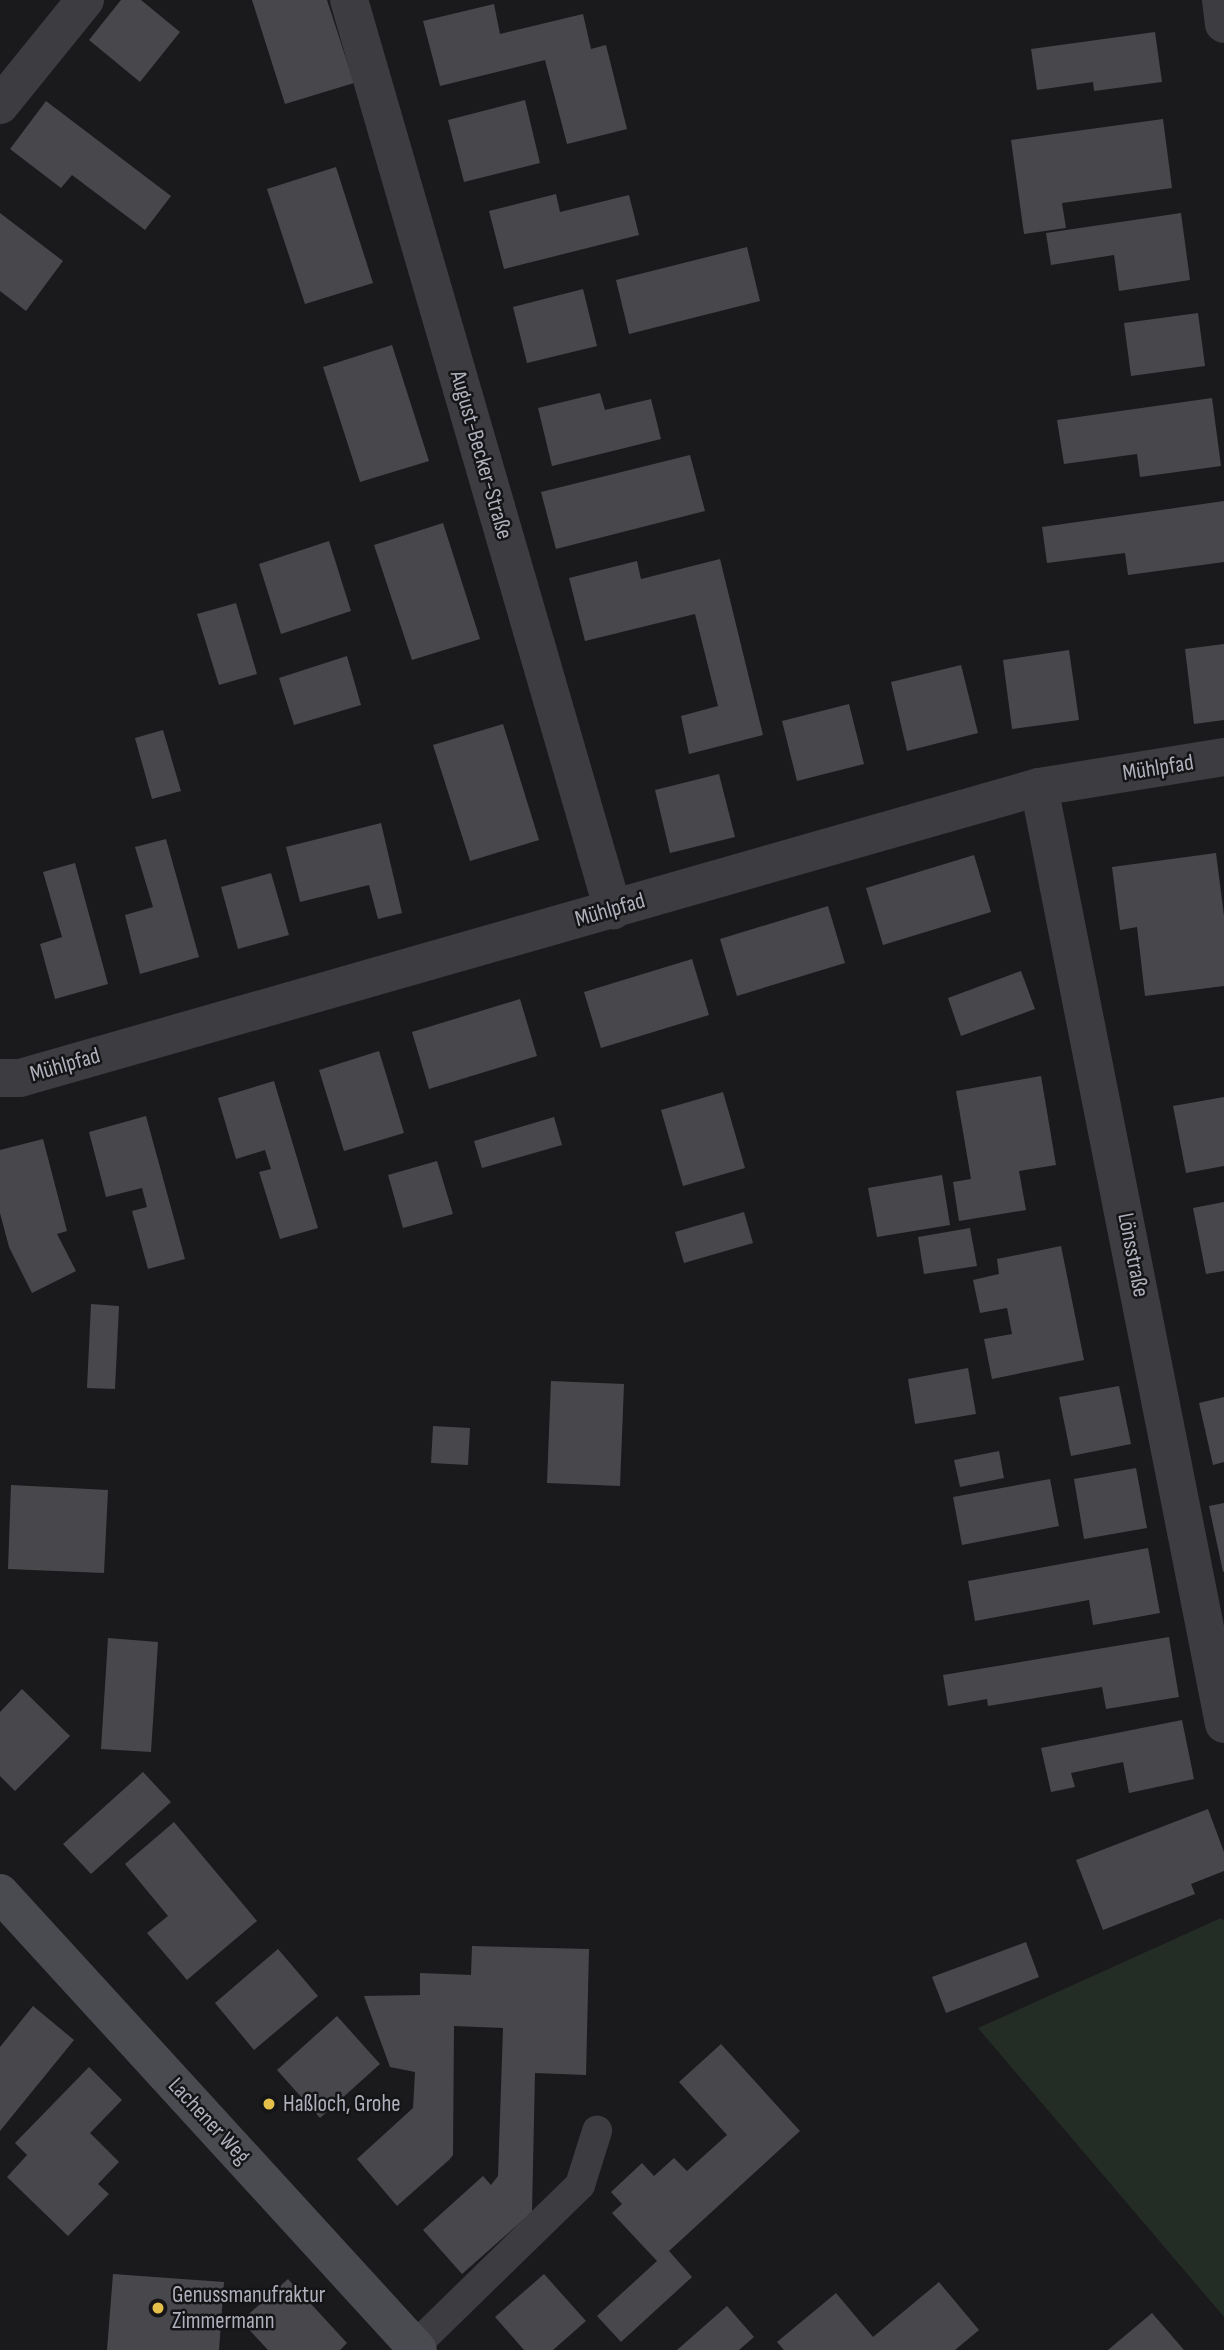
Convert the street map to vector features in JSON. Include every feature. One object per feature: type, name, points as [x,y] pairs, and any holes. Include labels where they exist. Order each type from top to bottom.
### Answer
[{"type":"main road","name":"Lachener Weg","points":[[0,1893],[417,2348]]},
{"type":"street","points":[[0,104],[85,0]]},
{"type":"street","name":"August-Becker-Straße","points":[[349,0],[613,910]]},
{"type":"street","points":[[1221,0],[1224,24]]},
{"type":"street","name":"Mühlpfad","points":[[0,1078],[20,1078],[1039,787],[1224,757]]},
{"type":"street","name":"Lönsstraße","points":[[1039,787],[1224,1724]]},
{"type":"lane","points":[[417,2348],[580,2185],[597,2131]]},
{"type":"shaded area","points":[[1221,1918],[1224,1921],[1224,2317],[978,2028]]},
{"type":"building","points":[[121,0],[141,0],[180,32],[140,82],[89,40]]},
{"type":"building","points":[[252,0],[327,0],[354,83],[285,104]]},
{"type":"building","points":[[494,4],[500,34],[583,14],[591,49],[606,45],[627,129],[567,144],[545,60],[440,86],[423,21]]},
{"type":"building","points":[[1155,32],[1162,82],[1094,91],[1093,82],[1037,90],[1031,49]]},
{"type":"building","points":[[525,100],[540,163],[464,182],[448,120]]},
{"type":"building","points":[[46,101],[171,196],[145,230],[72,175],[61,188],[10,149]]},
{"type":"building","points":[[1163,119],[1172,188],[1062,203],[1066,228],[1024,234],[1011,140]]},
{"type":"building","points":[[336,167],[373,283],[305,304],[267,189]]},
{"type":"building","points":[[556,194],[560,212],[629,195],[639,235],[504,269],[489,211]]},
{"type":"building","points":[[0,213],[63,261],[26,311],[0,291]]},
{"type":"building","points":[[1181,213],[1190,280],[1119,291],[1114,255],[1051,265],[1046,233]]},
{"type":"building","points":[[747,247],[760,301],[629,334],[616,280]]},
{"type":"building","points":[[583,289],[597,346],[527,363],[513,307]]},
{"type":"building","points":[[1198,313],[1205,366],[1131,376],[1124,323]]},
{"type":"building","points":[[392,345],[429,461],[360,482],[323,367]]},
{"type":"building","points":[[600,393],[605,410],[651,399],[661,439],[552,466],[538,408]]},
{"type":"building","points":[[1212,398],[1221,466],[1140,477],[1137,454],[1064,464],[1057,420]]},
{"type":"building","points":[[690,455],[705,511],[556,549],[541,492]]},
{"type":"building","points":[[1224,501],[1224,562],[1128,575],[1125,553],[1047,563],[1042,527]]},
{"type":"building","points":[[443,523],[480,639],[412,660],[374,545]]},
{"type":"building","points":[[329,541],[351,611],[281,634],[259,564]]},
{"type":"building","points":[[720,559],[763,735],[689,754],[681,716],[718,706],[695,614],[585,641],[569,578],[637,561],[641,579]]},
{"type":"building","points":[[236,603],[257,674],[219,685],[197,614]]},
{"type":"building","points":[[1224,644],[1224,720],[1194,724],[1185,649]]},
{"type":"building","points":[[1069,650],[1079,720],[1012,729],[1003,660]]},
{"type":"building","points":[[347,656],[361,705],[294,725],[279,678]]},
{"type":"building","points":[[961,665],[978,733],[907,751],[891,682]]},
{"type":"building","points":[[849,704],[864,764],[797,781],[782,721]]},
{"type":"building","points":[[503,724],[539,840],[470,861],[433,745]]},
{"type":"building","points":[[163,730],[181,791],[152,799],[135,738]]},
{"type":"building","points":[[719,774],[735,837],[670,853],[655,790]]},
{"type":"building","points":[[381,823],[402,913],[378,919],[369,885],[300,902],[286,847]]},
{"type":"building","points":[[166,839],[199,957],[140,974],[125,915],[153,907],[135,847]]},
{"type":"building","points":[[1216,853],[1224,916],[1224,986],[1145,996],[1137,927],[1120,930],[1112,867]]},
{"type":"building","points":[[974,855],[991,912],[883,945],[866,888]]},
{"type":"building","points":[[75,863],[108,984],[55,999],[40,944],[62,937],[43,872]]},
{"type":"building","points":[[271,873],[289,935],[238,949],[221,887]]},
{"type":"building","points":[[828,906],[845,963],[737,996],[720,939]]},
{"type":"building","points":[[692,959],[709,1015],[601,1048],[584,992]]},
{"type":"building","points":[[1021,971],[1035,1009],[961,1036],[948,998]]},
{"type":"building","points":[[520,999],[537,1056],[429,1089],[412,1032]]},
{"type":"building","points":[[379,1051],[404,1133],[344,1151],[319,1070]]},
{"type":"building","points":[[1041,1076],[1056,1165],[1019,1171],[1026,1210],[959,1221],[953,1182],[971,1179],[956,1091]]},
{"type":"building","points":[[274,1081],[318,1228],[280,1239],[259,1172],[271,1169],[265,1150],[236,1159],[218,1098]]},
{"type":"building","points":[[723,1092],[745,1168],[683,1186],[661,1110]]},
{"type":"building","points":[[1224,1097],[1224,1166],[1186,1173],[1173,1106]]},
{"type":"building","points":[[146,1116],[185,1259],[148,1269],[132,1211],[147,1207],[142,1188],[106,1197],[89,1132]]},
{"type":"building","points":[[554,1117],[562,1145],[482,1168],[474,1141]]},
{"type":"building","points":[[43,1139],[67,1231],[57,1234],[76,1271],[32,1293],[9,1247],[0,1213],[0,1150]]},
{"type":"building","points":[[437,1161],[453,1214],[403,1228],[388,1175]]},
{"type":"building","points":[[942,1175],[950,1225],[877,1237],[868,1188]]},
{"type":"building","points":[[1224,1202],[1224,1271],[1206,1274],[1193,1208]]},
{"type":"building","points":[[744,1212],[753,1243],[684,1263],[675,1232]]},
{"type":"building","points":[[970,1228],[977,1266],[924,1274],[918,1237]]},
{"type":"building","points":[[1061,1246],[1084,1360],[992,1379],[984,1339],[1012,1334],[1007,1308],[980,1313],[973,1280],[999,1274],[997,1259]]},
{"type":"building","points":[[91,1304],[119,1306],[115,1389],[87,1388]]},
{"type":"building","points":[[968,1368],[976,1414],[915,1424],[908,1379]]},
{"type":"building","points":[[551,1381],[624,1384],[620,1486],[547,1483]]},
{"type":"building","points":[[1119,1386],[1131,1444],[1071,1456],[1059,1397]]},
{"type":"building","points":[[1224,1397],[1224,1462],[1213,1465],[1199,1403]]},
{"type":"building","points":[[433,1426],[470,1428],[468,1465],[431,1463]]},
{"type":"building","points":[[999,1451],[1004,1478],[960,1487],[954,1460]]},
{"type":"building","points":[[1136,1468],[1147,1528],[1084,1539],[1074,1479]]},
{"type":"building","points":[[1050,1479],[1059,1526],[962,1545],[953,1497]]},
{"type":"building","points":[[11,1485],[108,1490],[104,1573],[8,1569]]},
{"type":"building","points":[[1224,1503],[1224,1571],[1223,1572],[1209,1506]]},
{"type":"building","points":[[1148,1548],[1160,1613],[1093,1625],[1089,1600],[975,1621],[968,1581]]},
{"type":"building","points":[[1169,1637],[1179,1697],[1106,1709],[1102,1687],[988,1706],[987,1699],[948,1706],[943,1675]]},
{"type":"building","points":[[108,1638],[158,1642],[151,1752],[101,1749]]},
{"type":"building","points":[[22,1689],[70,1736],[15,1791],[0,1776],[0,1712]]},
{"type":"building","points":[[1182,1720],[1194,1779],[1129,1793],[1123,1762],[1071,1773],[1075,1787],[1051,1792],[1041,1748]]},
{"type":"building","points":[[143,1772],[171,1802],[91,1874],[63,1844]]},
{"type":"building","points":[[1208,1809],[1224,1852],[1224,1871],[1191,1884],[1195,1894],[1103,1930],[1076,1860]]},
{"type":"building","points":[[174,1822],[257,1921],[187,1980],[147,1933],[168,1916],[125,1864]]},
{"type":"building","points":[[1026,1942],[1039,1977],[946,2013],[932,1977]]},
{"type":"building","points":[[472,1946],[589,1949],[586,2075],[535,2073],[532,2212],[462,2274],[423,2230],[483,2176],[491,2185],[498,2176],[503,2028],[454,2026],[453,2155],[449,2160],[397,2206],[357,2159],[413,2108],[415,2072],[390,2067],[364,1996],[420,1995],[420,1973],[471,1975]]},
{"type":"building","points":[[278,1949],[318,1996],[254,2050],[215,2003]]},
{"type":"building","points":[[33,2006],[74,2040],[0,2131],[0,2047]]},
{"type":"building","points":[[337,2016],[380,2064],[320,2118],[277,2070]]},
{"type":"building","points":[[721,2044],[800,2131],[669,2251],[692,2277],[621,2342],[597,2316],[657,2261],[612,2213],[622,2204],[611,2192],[642,2163],[654,2176],[674,2158],[687,2171],[727,2135],[679,2082]]},
{"type":"building","points":[[89,2067],[122,2100],[90,2133],[119,2162],[98,2184],[109,2194],[68,2236],[7,2177],[27,2155],[15,2143]]},
{"type":"building","points":[[113,2274],[224,2282],[219,2350],[107,2350]]},
{"type":"building","points":[[544,2274],[586,2321],[553,2350],[524,2350],[495,2317]]},
{"type":"building","points":[[288,2279],[347,2343],[340,2350],[268,2350],[241,2321]]},
{"type":"building","points":[[939,2282],[979,2330],[955,2350],[784,2350],[777,2342],[836,2293],[873,2337]]},
{"type":"building","points":[[727,2306],[754,2337],[739,2350],[677,2350]]},
{"type":"building","points":[[1152,2313],[1184,2350],[1108,2350]]},
{"type":"place","name":"Haßloch, Grohe","points":[[269,2104]]},
{"type":"place","name":"Genussmanufraktur Zimmermann","points":[[158,2308]]}]
